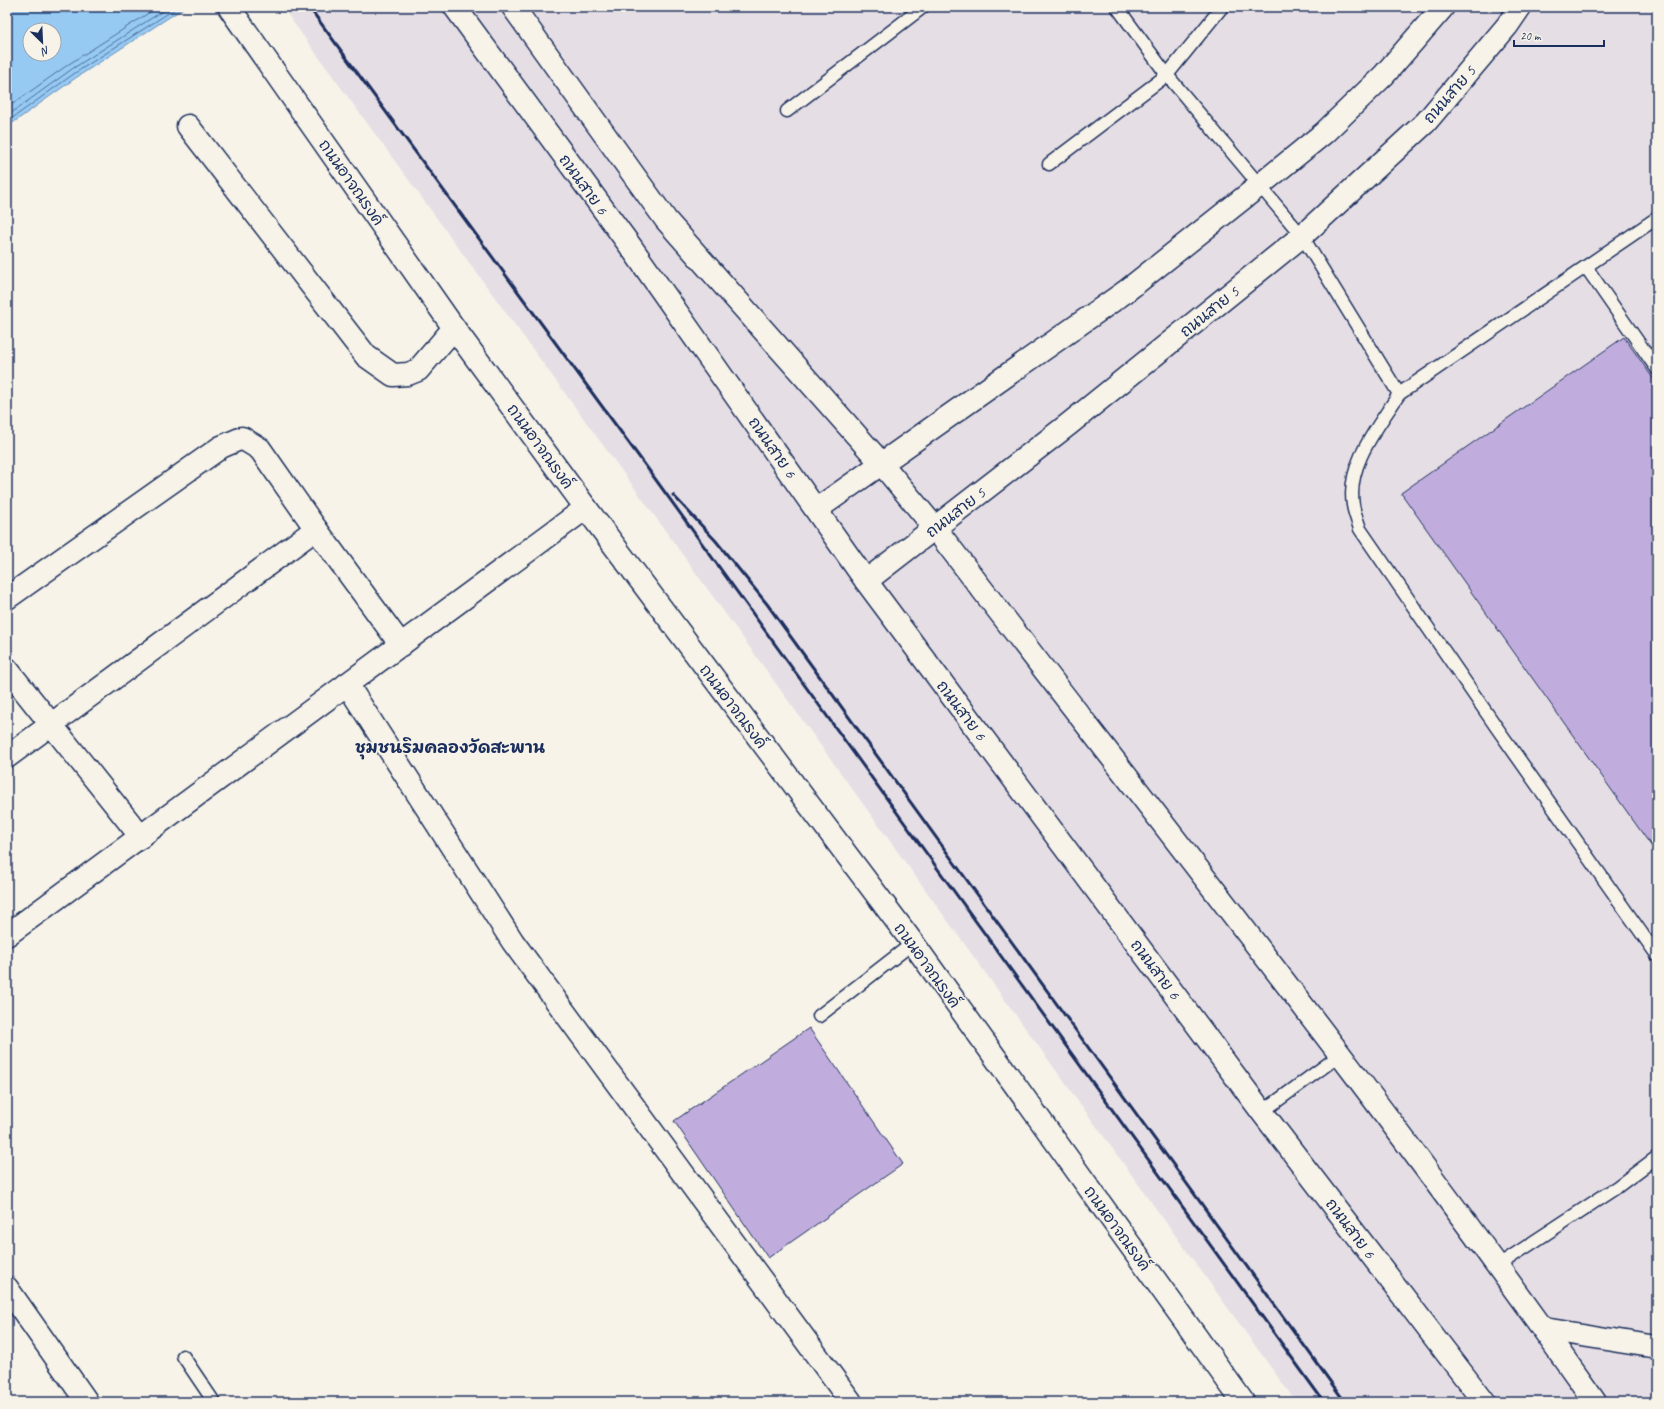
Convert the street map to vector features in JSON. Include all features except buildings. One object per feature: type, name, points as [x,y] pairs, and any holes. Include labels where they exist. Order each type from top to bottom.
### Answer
[{"type":"street","name":"ถนนอาจณรงค์","points":[[229,7],[454,328],[586,508],[913,943],[1243,1402]]},
{"type":"street","name":"ถนนสาย 6","points":[[455,7],[631,247],[817,509],[866,581],[1262,1112],[1484,1402]]},
{"type":"street","points":[[512,7],[666,220],[881,462],[935,528],[1340,1055],[1498,1266],[1595,1402]]},
{"type":"street","points":[[817,509],[881,462],[1125,292],[1260,185],[1324,133],[1384,75],[1444,7]]},
{"type":"street","name":"ถนนสาย 5","points":[[866,581],[1069,424],[1302,236],[1426,122],[1507,26],[1520,7]]},
{"type":"street","points":[[188,126],[366,356],[393,375],[408,374],[418,370],[454,328]]},
{"type":"street","points":[[7,598],[221,447],[242,438],[260,449],[316,529],[401,645]]},
{"type":"street","points":[[7,935],[586,508]]},
{"type":"street","points":[[7,757],[316,529]]},
{"type":"street","points":[[7,669],[141,837]]},
{"type":"street","points":[[347,684],[513,942],[851,1402]]},
{"type":"street","points":[[7,1288],[87,1402]]},
{"type":"street","points":[[1544,1329],[1657,1347]]},
{"type":"lane","points":[[787,111],[923,7]]},
{"type":"lane","points":[[1117,7],[1167,75],[1302,236],[1399,394]]},
{"type":"lane","points":[[1049,164],[1167,75],[1222,7]]},
{"type":"lane","points":[[1657,218],[1399,394],[1366,446],[1354,476],[1353,504],[1360,528],[1497,728],[1657,955]]},
{"type":"lane","points":[[1586,267],[1657,369]]},
{"type":"lane","points":[[819,1016],[913,943]]},
{"type":"lane","points":[[1262,1112],[1340,1055]]},
{"type":"lane","points":[[1498,1266],[1617,1187],[1657,1157]]},
{"type":"lane","points":[[183,1356],[214,1402]]},
{"type":"shaded area","points":[[282,7],[1657,7],[1657,1402],[1296,1402],[630,482]]},
{"type":"water","points":[[7,7],[185,7],[77,77],[7,127]]},
{"type":"railway","points":[[309,7],[648,469],[1324,1402]]},
{"type":"railway","points":[[673,495],[716,541],[767,604],[1345,1402]]},
{"type":"district","name":"ชุมชนริมคลองวัดสะพาน","points":[[450,747]]}]
